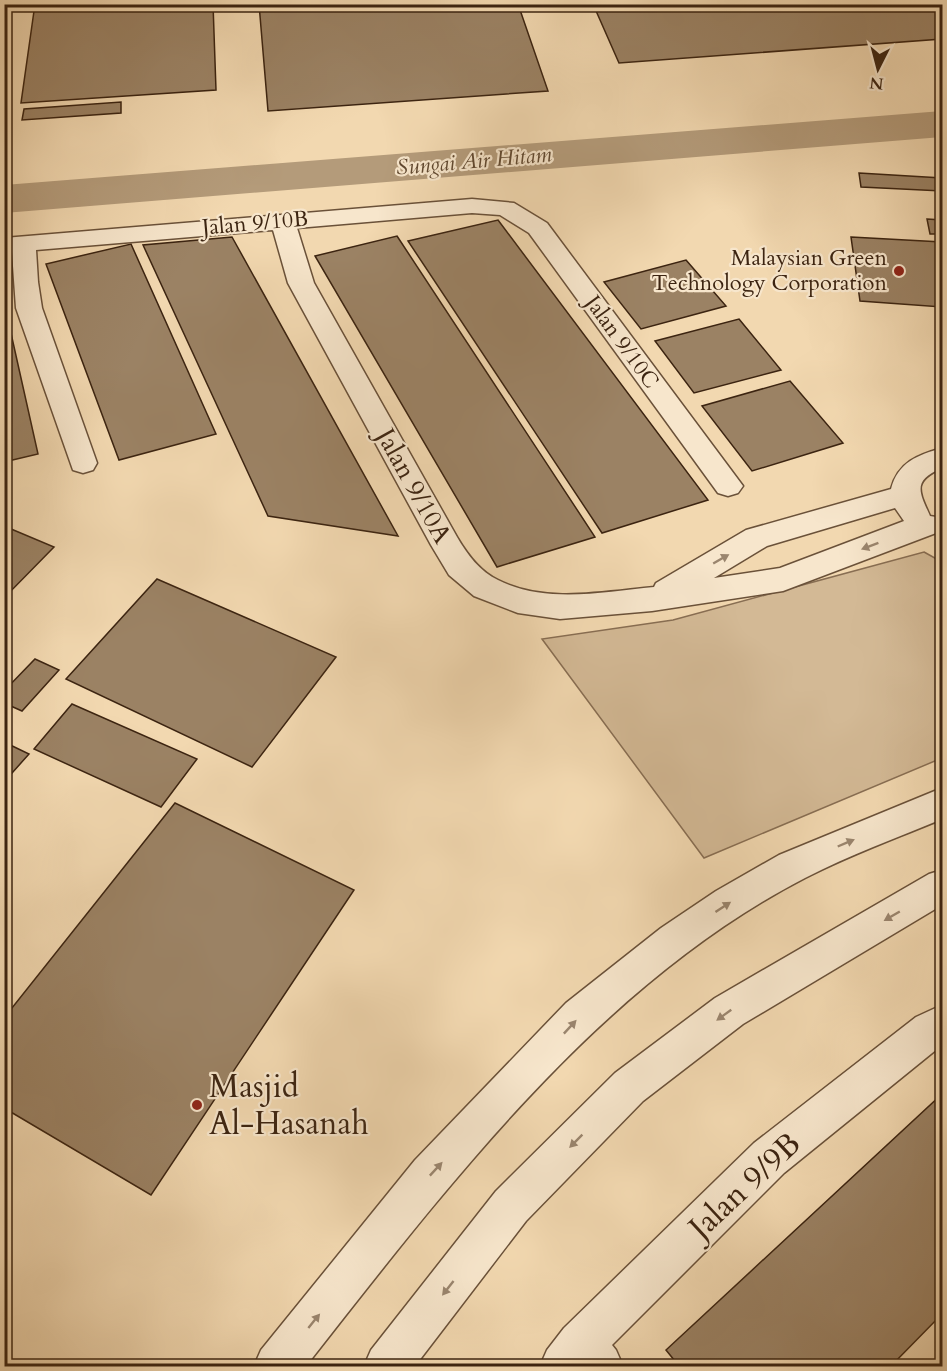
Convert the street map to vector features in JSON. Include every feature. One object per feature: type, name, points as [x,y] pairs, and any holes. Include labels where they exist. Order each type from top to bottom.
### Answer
[{"type":"street","name":"Jalan 9/10B","points":[[14,244],[472,206],[506,208]]},
{"type":"street","name":"Jalan 9/10C","points":[[506,208],[538,228],[728,486]]},
{"type":"street","name":"Jalan 9/10A","points":[[283,221],[301,283],[460,567],[485,588],[518,602],[560,607],[652,599],[783,579],[934,530]]},
{"type":"street","points":[[14,244],[25,282],[29,308],[83,463]]},
{"type":"street","points":[[934,530],[912,512],[905,495],[908,478],[918,467],[942,458]]},
{"type":"street","name":"Jalan 9/10A","points":[[652,599],[756,538],[905,495]]},
{"type":"street","points":[[278,1366],[430,1175],[580,1016],[674,940],[756,887],[792,866],[942,803]]},
{"type":"street","points":[[387,1366],[512,1206],[629,1087],[729,1011],[942,886]]},
{"type":"street","name":"Jalan 9/9B","points":[[581,1359],[769,1158],[930,1030],[942,1024]]},
{"type":"shaded area","points":[[924,552],[942,562],[942,758],[704,858],[542,639],[673,620]]},
{"type":"building","points":[[35,4],[213,4],[216,90],[21,103]]},
{"type":"building","points":[[259,4],[518,4],[548,91],[268,111]]},
{"type":"building","points":[[593,4],[942,4],[942,39],[619,63]]},
{"type":"building","points":[[121,102],[121,113],[22,120],[24,109]]},
{"type":"building","points":[[859,173],[942,178],[942,191],[861,187]]},
{"type":"building","points":[[927,219],[942,220],[942,234],[930,234]]},
{"type":"building","points":[[498,220],[708,500],[602,533],[408,241]]},
{"type":"building","points":[[397,236],[595,537],[497,567],[315,256]]},
{"type":"building","points":[[232,237],[398,536],[268,516],[143,245]]},
{"type":"building","name":"Malaysian Green Technology Corporation","points":[[851,237],[942,242],[942,307],[860,301]]},
{"type":"building","points":[[131,244],[216,434],[119,460],[46,264]]},
{"type":"building","points":[[686,260],[726,306],[641,329],[604,282]]},
{"type":"building","points":[[4,302],[38,454],[4,462]]},
{"type":"building","points":[[739,319],[781,370],[694,393],[655,341]]},
{"type":"building","points":[[790,381],[843,443],[752,471],[702,406]]},
{"type":"building","points":[[4,526],[54,547],[4,598]]},
{"type":"building","points":[[157,579],[336,657],[252,767],[66,679]]},
{"type":"building","points":[[35,659],[59,670],[22,711],[4,703],[4,691]]},
{"type":"building","points":[[72,704],[197,759],[161,807],[34,749]]},
{"type":"building","points":[[4,742],[29,754],[4,782]]},
{"type":"building","points":[[175,803],[354,890],[151,1195],[4,1108],[4,1018]]},
{"type":"building","points":[[942,1094],[942,1314],[891,1366],[679,1366],[666,1350]]},
{"type":"waterway","name":"Sungai Air Hitam","points":[[4,199],[942,124]]},
{"type":"place","name":"Malaysian Green Technology Corporation","points":[[899,271]]},
{"type":"place","name":"Masjid Al-Hasanah","points":[[197,1105]]}]
